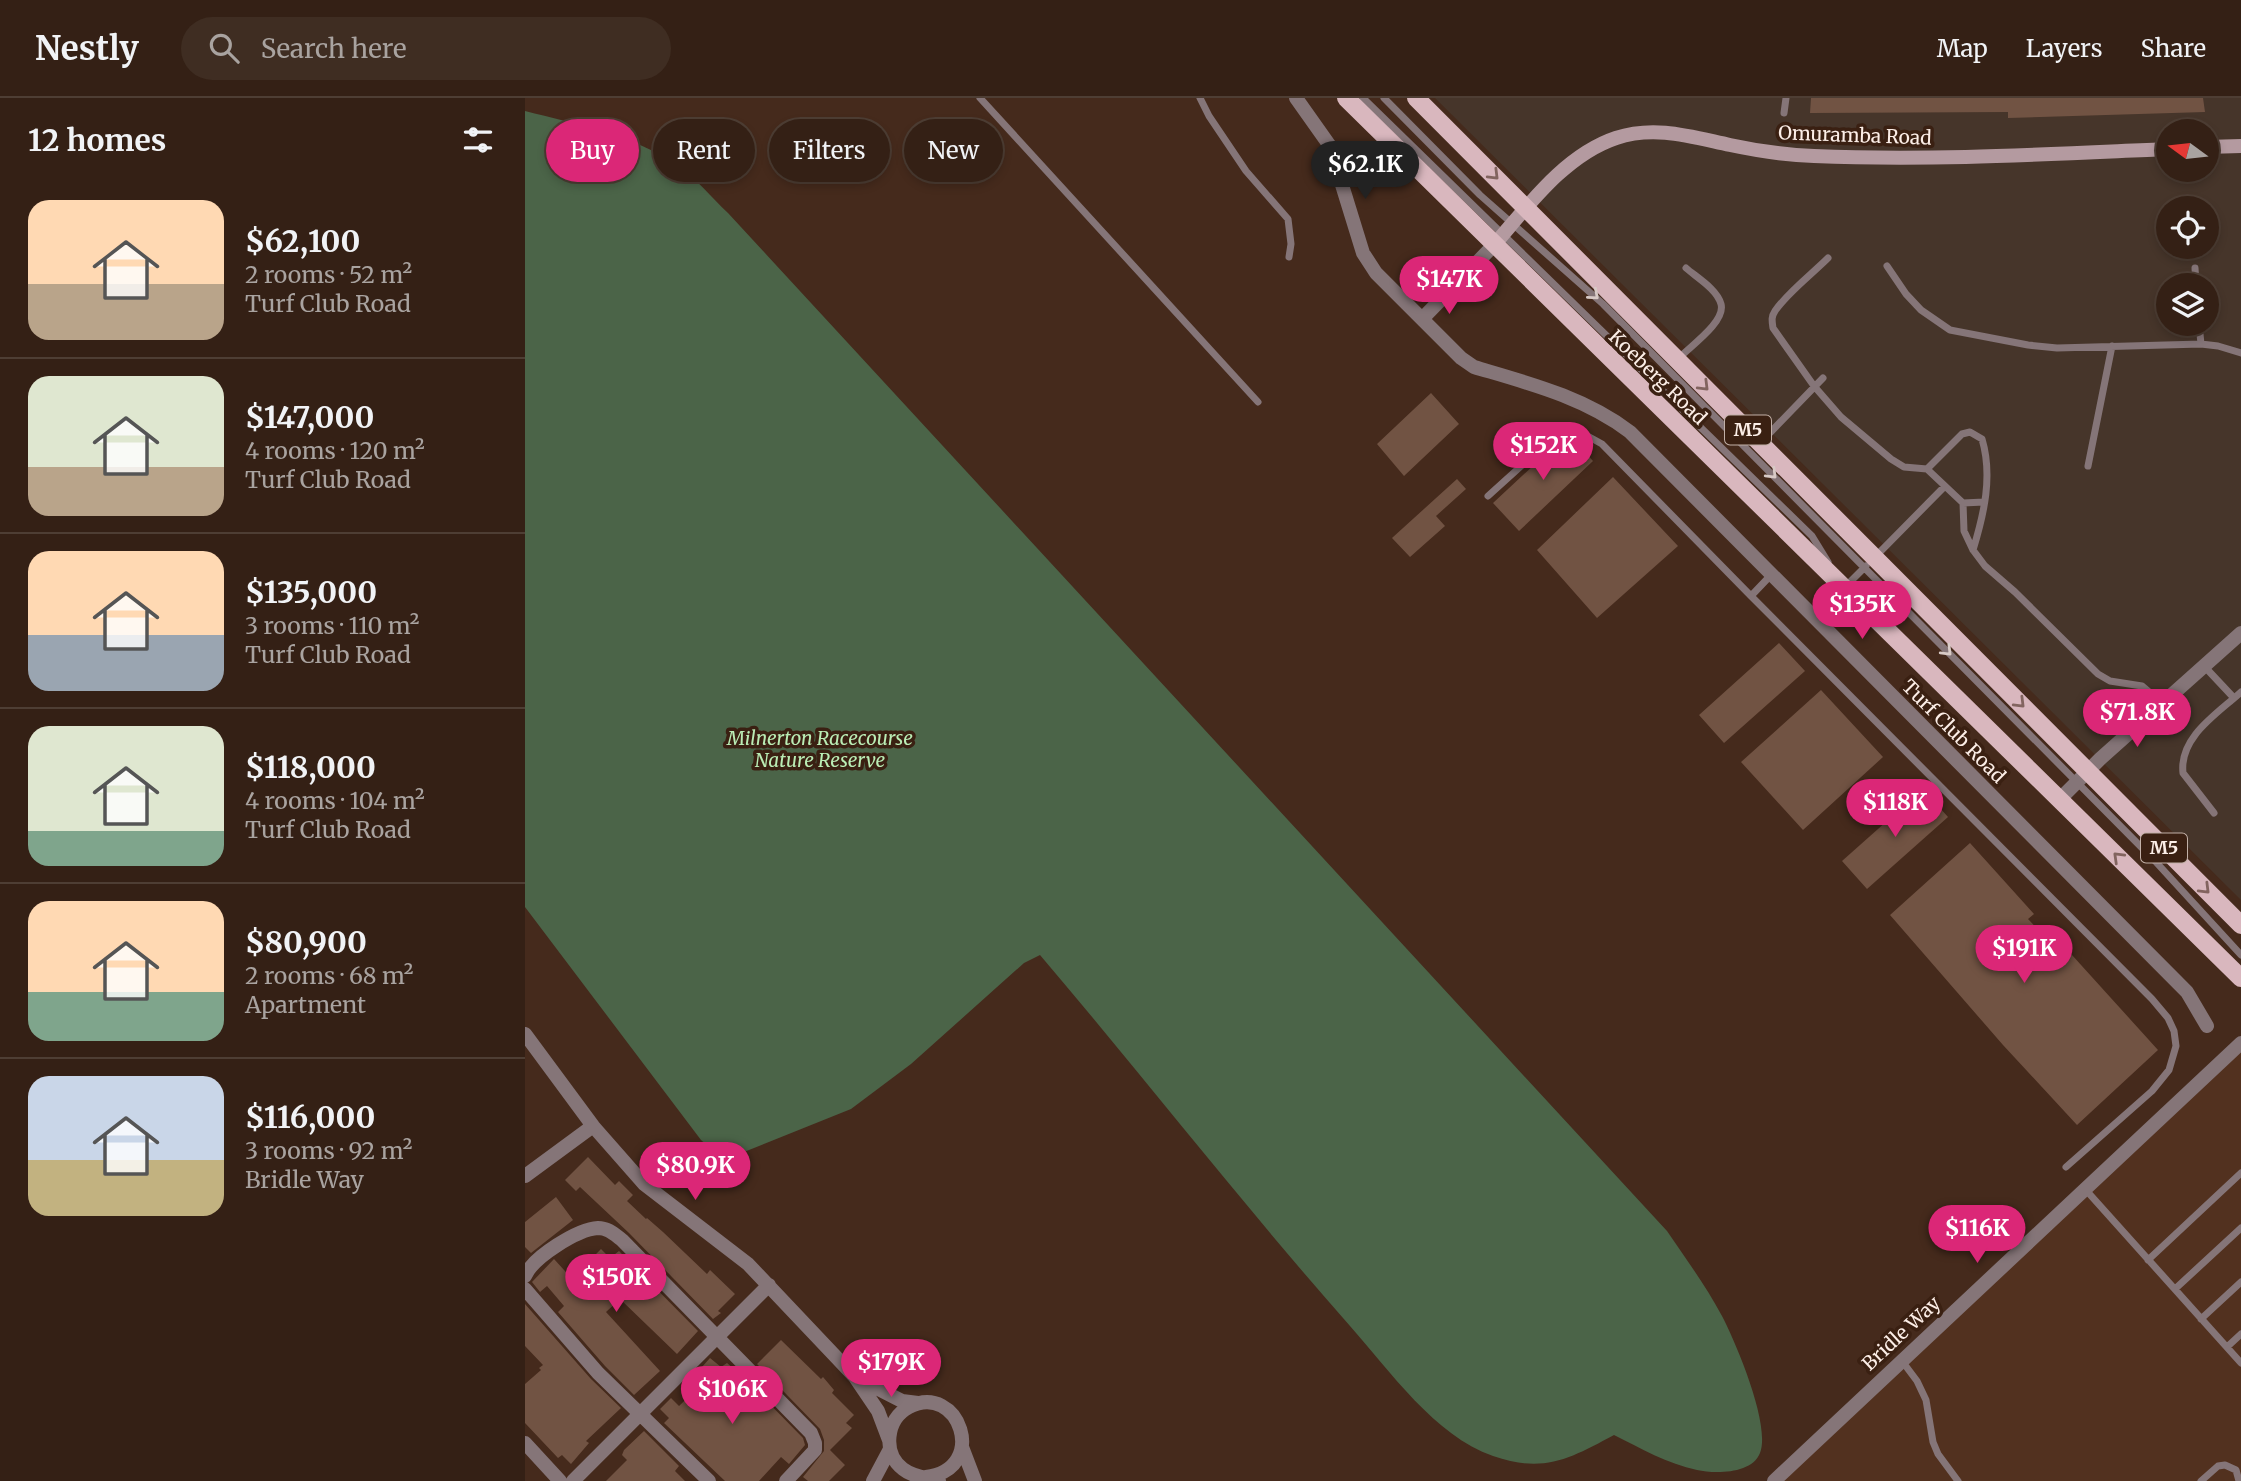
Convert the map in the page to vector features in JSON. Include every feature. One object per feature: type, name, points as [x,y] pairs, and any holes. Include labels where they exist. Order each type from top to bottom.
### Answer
[{"type":"main road","name":"Koeberg Road","points":[[1346,98],[1503,234],[1844,589],[2241,978]]},
{"type":"main road","name":"Koeberg Road","points":[[1416,98],[1761,442],[1870,562],[2083,776],[2241,925]]},
{"type":"main road","name":"Omuramba Road","points":[[1503,234],[1570,165],[1592,148],[1618,137],[1644,132],[1672,133],[1759,150],[1817,156],[1953,157],[2156,149]]},
{"type":"main road","points":[[2219,147],[2241,146]]},
{"type":"street","name":"Turf Club Road","points":[[1296,98],[1330,146],[1363,253],[1376,272],[1422,319],[1461,358],[1474,367],[1581,402],[1608,415],[1630,432],[2187,992],[2207,1026]]},
{"type":"street","points":[[1422,319],[1503,234]]},
{"type":"street","points":[[2059,800],[2241,633]]},
{"type":"street","points":[[525,1034],[593,1126],[644,1184],[729,1249],[769,1285],[855,1377],[878,1411],[898,1465],[920,1479],[945,1472],[953,1465],[962,1447]]},
{"type":"street","name":"Bridle Way","points":[[1774,1481],[2241,1043]]},
{"type":"street","points":[[525,1176],[593,1126]]},
{"type":"street","points":[[525,1276],[547,1252],[563,1241],[595,1228],[608,1229],[622,1240],[811,1433],[815,1450],[786,1481]]},
{"type":"street","points":[[573,1481],[769,1285]]},
{"type":"street","points":[[525,1289],[599,1373],[709,1481]]},
{"type":"street","points":[[855,1377],[902,1401],[930,1403],[949,1410],[961,1427],[962,1447],[975,1481]]},
{"type":"street","points":[[873,1481],[889,1445],[895,1420],[902,1412],[920,1403]]},
{"type":"street","points":[[525,1443],[560,1481]]},
{"type":"lane","points":[[980,98],[1258,402]]},
{"type":"lane","points":[[1200,98],[1213,124],[1246,171],[1288,219],[1291,244],[1289,257]]},
{"type":"lane","points":[[1363,98],[1503,234],[1603,303],[1870,562]]},
{"type":"lane","points":[[1384,98],[1480,195],[1503,234]]},
{"type":"lane","points":[[1784,113],[1786,98]]},
{"type":"lane","points":[[1828,258],[1781,303],[1772,319],[1773,328],[1814,386],[1841,417],[1882,453],[1904,467],[1927,469],[1963,503],[1964,531],[1985,566],[2098,674],[2110,681],[2142,686],[2162,703]]},
{"type":"lane","points":[[1888,266],[1906,294],[1921,310],[1950,330],[2057,348],[2201,344],[2218,346],[2241,354]]},
{"type":"lane","points":[[1678,359],[1717,322],[1721,312],[1721,303],[1714,292],[1686,268]]},
{"type":"lane","points":[[2195,268],[2195,273]]},
{"type":"lane","points":[[2200,336],[2201,344]]},
{"type":"lane","points":[[2088,466],[2112,346]]},
{"type":"lane","points":[[1761,442],[1823,378]]},
{"type":"lane","points":[[1487,496],[1561,430],[1583,433],[1602,444],[2143,989],[2168,1018],[2174,1031],[2176,1046],[2169,1070],[2152,1091],[2066,1167]]},
{"type":"lane","points":[[1927,469],[1962,434],[1970,432],[1982,439],[1988,473],[1973,550]]},
{"type":"lane","points":[[1844,589],[1945,486]]},
{"type":"lane","points":[[1963,503],[1984,502]]},
{"type":"lane","points":[[1751,596],[1771,575]]},
{"type":"lane","points":[[2204,666],[2234,698]]},
{"type":"lane","points":[[2214,813],[2183,773],[2182,764],[2190,739],[2241,692]]},
{"type":"lane","points":[[2083,776],[2155,861],[2241,955]]},
{"type":"lane","points":[[2148,1260],[2241,1173]]},
{"type":"lane","points":[[2084,1189],[2241,1363]]},
{"type":"lane","points":[[2175,1289],[2241,1228]]},
{"type":"lane","points":[[2201,1319],[2241,1282]]},
{"type":"lane","points":[[2227,1347],[2241,1334]]},
{"type":"lane","points":[[1901,1360],[1917,1381],[1926,1400],[1933,1442],[1938,1454],[1958,1481]]},
{"type":"lane","points":[[2201,1481],[2218,1466],[2225,1465],[2236,1470],[2239,1481]]},
{"type":"shaded area","points":[[1435,98],[2241,98],[2241,900]]},
{"type":"shaded area","points":[[2241,1043],[2241,1481],[1774,1481]]},
{"type":"green space","name":"Milnerton Racecourse Nature Reserve","points":[[525,111],[556,119],[546,119],[546,182],[639,182],[639,145],[653,152],[653,182],[697,182],[1667,1231],[1696,1273],[1728,1328],[1757,1404],[1762,1440],[1760,1453],[1756,1460],[1741,1469],[1713,1472],[1665,1460],[1614,1435],[1584,1451],[1556,1461],[1527,1464],[1493,1456],[1452,1434],[1398,1382],[1310,1280],[1040,955],[1024,963],[911,1064],[851,1109],[739,1154],[717,1154],[701,1140],[525,907]]},
{"type":"building","points":[[1811,98],[2203,98],[2205,112],[2008,118],[2008,112],[1810,113]]},
{"type":"building","points":[[1431,393],[1459,424],[1404,476],[1377,444]]},
{"type":"building","points":[[1564,437],[1572,438],[1593,461],[1519,531],[1493,503]]},
{"type":"building","points":[[1613,477],[1678,546],[1597,618],[1537,550]]},
{"type":"building","points":[[1457,479],[1466,489],[1436,516],[1445,526],[1410,557],[1392,538]]},
{"type":"building","points":[[1779,643],[1805,671],[1724,743],[1699,715]]},
{"type":"building","points":[[1821,690],[1883,757],[1803,830],[1741,762]]},
{"type":"building","points":[[1923,789],[1948,817],[1867,889],[1842,861]]},
{"type":"building","points":[[1970,843],[2034,914],[2028,919],[2047,939],[2053,934],[2158,1050],[2077,1125],[1890,915]]},
{"type":"building","points":[[588,1157],[615,1185],[619,1181],[633,1195],[627,1201],[646,1219],[707,1274],[710,1270],[735,1294],[718,1311],[721,1313],[713,1319],[629,1233],[580,1187],[576,1191],[565,1180]]},
{"type":"building","points":[[556,1197],[573,1220],[531,1253],[525,1247],[525,1222]]},
{"type":"building","points":[[601,1249],[610,1258],[619,1251],[698,1331],[677,1354],[620,1299],[606,1312],[660,1371],[634,1395],[558,1312],[564,1306],[547,1286],[540,1292],[532,1282],[554,1259],[575,1282],[594,1262],[591,1259]]},
{"type":"building","points":[[525,1304],[591,1379],[621,1408],[586,1441],[589,1443],[571,1464],[562,1455],[558,1458],[525,1423],[525,1384],[543,1365],[525,1346]]},
{"type":"building","points":[[781,1340],[821,1379],[823,1377],[834,1390],[832,1393],[854,1415],[846,1423],[852,1428],[830,1450],[845,1465],[829,1481],[808,1481],[803,1477],[824,1451],[820,1429],[757,1364]]},
{"type":"building","points":[[710,1358],[721,1367],[727,1363],[803,1438],[805,1445],[789,1464],[781,1457],[759,1481],[725,1481],[664,1423],[669,1418],[660,1409],[671,1398],[679,1406],[701,1385],[693,1377]]},
{"type":"building","points":[[644,1431],[679,1466],[675,1471],[685,1481],[606,1481],[627,1460],[622,1455],[624,1450]]}]
